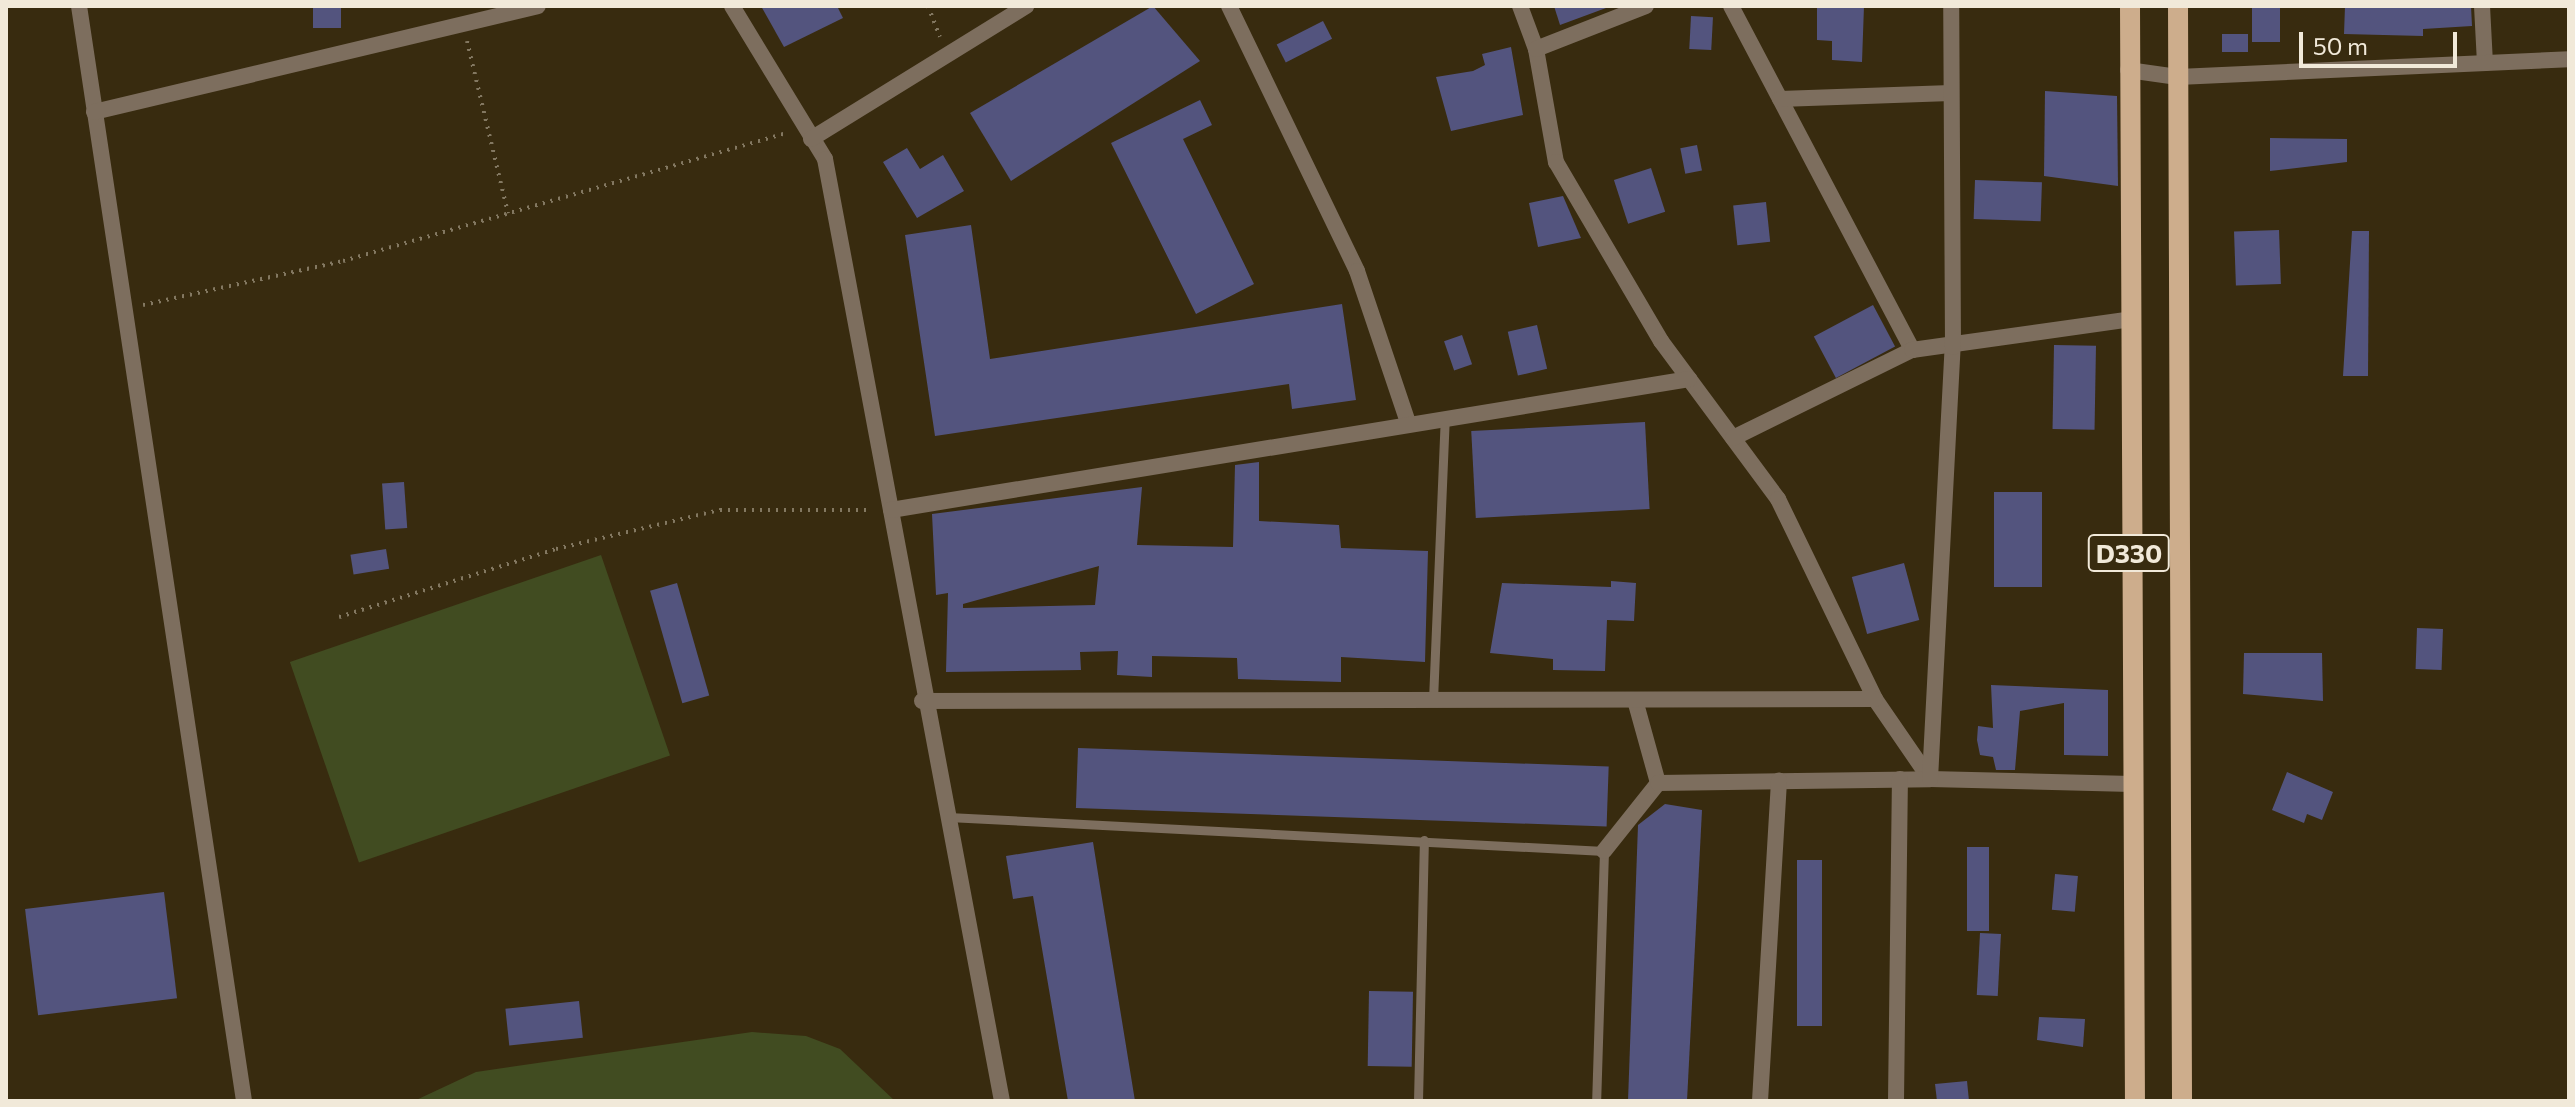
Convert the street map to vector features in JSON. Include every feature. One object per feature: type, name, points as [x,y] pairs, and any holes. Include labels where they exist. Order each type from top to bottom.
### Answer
[{"type":"main road","name":"D330","points":[[2130,6],[2126,320],[2135,1101]]},
{"type":"main road","name":"D330","points":[[2178,6],[2182,1101]]},
{"type":"street","points":[[79,6],[244,1101]]},
{"type":"street","points":[[94,112],[538,6]]},
{"type":"street","points":[[732,6],[825,159],[891,510],[922,701],[1002,1101]]},
{"type":"street","points":[[808,133],[1026,6]]},
{"type":"street","points":[[1229,6],[1357,271],[1407,420]]},
{"type":"street","points":[[1520,6],[1536,49],[1556,162],[1689,379],[1778,499],[1875,699],[1930,779]]},
{"type":"street","points":[[1536,49],[1646,6]]},
{"type":"street","points":[[1731,6],[1912,350]]},
{"type":"street","points":[[1930,779],[1953,347],[1951,6]]},
{"type":"street","points":[[2482,6],[2485,63]]},
{"type":"street","points":[[2128,70],[2178,77],[2569,59]]},
{"type":"street","points":[[1780,99],[1951,93]]},
{"type":"street","points":[[1733,438],[1912,350],[1953,347],[2126,320]]},
{"type":"street","points":[[891,510],[1407,420],[1689,379]]},
{"type":"street","points":[[922,701],[1875,699]]},
{"type":"street","points":[[1635,700],[1658,783]]},
{"type":"street","points":[[1896,1101],[1900,779]]},
{"type":"street","points":[[1658,783],[1930,779],[2132,784]]},
{"type":"street","points":[[1760,1101],[1779,781]]},
{"type":"street","points":[[1604,851],[1658,783]]},
{"type":"lane","points":[[1433,700],[1446,414]]},
{"type":"lane","points":[[945,817],[1604,851],[1596,1101]]},
{"type":"lane","points":[[1418,1101],[1424,840]]},
{"type":"path","points":[[928,6],[946,54]]},
{"type":"path","points":[[463,24],[508,213]]},
{"type":"path","points":[[123,310],[343,261],[508,213],[808,133]]},
{"type":"path","points":[[339,617],[556,549],[720,510],[891,510]]},
{"type":"green space","points":[[601,555],[670,755],[359,863],[290,662]]},
{"type":"green space","points":[[752,1032],[806,1036],[840,1049],[895,1101],[414,1101],[476,1072]]},
{"type":"building","points":[[313,6],[341,6],[341,28],[313,28]]},
{"type":"building","points":[[761,6],[837,6],[843,18],[784,47]]},
{"type":"building","points":[[1153,6],[1200,61],[1011,181],[970,113]]},
{"type":"building","points":[[1554,6],[1606,6],[1606,8],[1560,25]]},
{"type":"building","points":[[1817,6],[1864,6],[1862,62],[1832,60],[1832,41],[1817,40]]},
{"type":"building","points":[[2252,6],[2280,6],[2280,42],[2252,42]]},
{"type":"building","points":[[2345,6],[2471,6],[2472,26],[2423,29],[2423,36],[2344,34]]},
{"type":"building","points":[[1691,16],[1713,17],[1711,50],[1689,49]]},
{"type":"building","points":[[1323,21],[1332,39],[1286,62],[1277,45]]},
{"type":"building","points":[[2222,34],[2248,34],[2248,52],[2222,52]]},
{"type":"building","points":[[1511,47],[1523,115],[1451,131],[1436,77],[1473,71],[1485,65],[1482,54]]},
{"type":"building","points":[[2045,91],[2117,96],[2118,186],[2044,176]]},
{"type":"building","points":[[1200,100],[1212,125],[1183,139],[1254,284],[1196,314],[1111,143]]},
{"type":"building","points":[[2270,138],[2347,139],[2347,162],[2270,171]]},
{"type":"building","points":[[1697,145],[1702,171],[1685,174],[1680,148]]},
{"type":"building","points":[[907,148],[920,169],[943,155],[964,191],[917,218],[883,162]]},
{"type":"building","points":[[1651,168],[1665,212],[1628,224],[1614,180]]},
{"type":"building","points":[[1975,180],[2042,182],[2041,221],[1974,219]]},
{"type":"building","points":[[1563,196],[1581,238],[1538,247],[1529,203]]},
{"type":"building","points":[[1766,202],[1770,242],[1737,245],[1733,205]]},
{"type":"building","points":[[971,225],[990,359],[1342,304],[1356,400],[1292,409],[1289,384],[935,436],[905,235]]},
{"type":"building","points":[[2279,230],[2281,284],[2236,286],[2234,232]]},
{"type":"building","points":[[2352,231],[2369,231],[2368,376],[2343,376]]},
{"type":"building","points":[[1873,305],[1895,346],[1836,378],[1814,336]]},
{"type":"building","points":[[1537,325],[1547,369],[1518,376],[1508,332]]},
{"type":"building","points":[[1462,335],[1472,364],[1454,370],[1444,341]]},
{"type":"building","points":[[2054,345],[2096,346],[2095,430],[2053,429]]},
{"type":"building","points":[[1645,422],[1650,509],[1476,518],[1471,431]]},
{"type":"building","points":[[1259,462],[1259,521],[1339,525],[1341,548],[1428,551],[1425,662],[1341,657],[1341,682],[1238,679],[1237,658],[1152,656],[1152,677],[1117,675],[1118,651],[1080,652],[1081,670],[946,672],[948,593],[936,595],[932,514],[1142,487],[1137,545],[1233,547],[1235,465]],"holes":[[[1099,566],[1095,605],[963,608],[963,604]]]},
{"type":"building","points":[[404,482],[407,528],[385,529],[382,484]]},
{"type":"building","points":[[1994,492],[2042,492],[2042,587],[1994,587]]},
{"type":"building","points":[[386,549],[389,569],[354,574],[350,555]]},
{"type":"building","points":[[1904,563],[1919,620],[1867,634],[1852,577]]},
{"type":"building","points":[[1611,581],[1636,583],[1634,621],[1607,620],[1605,671],[1553,670],[1553,659],[1490,653],[1502,583],[1611,587]]},
{"type":"building","points":[[677,583],[709,695],[682,703],[650,591]]},
{"type":"building","points":[[2417,628],[2443,629],[2442,670],[2416,669]]},
{"type":"building","points":[[2244,653],[2322,653],[2323,701],[2243,694]]},
{"type":"building","points":[[1991,685],[2108,690],[2108,756],[2064,755],[2064,703],[2020,711],[2015,770],[1996,770],[1993,757],[1980,755],[1977,740],[1978,726],[1993,728]]},
{"type":"building","points":[[1078,748],[1609,767],[1607,826],[1076,808]]},
{"type":"building","points":[[2287,772],[2333,792],[2322,820],[2307,814],[2304,823],[2272,810]]},
{"type":"building","points":[[1665,804],[1702,810],[1687,1101],[1628,1101],[1638,825]]},
{"type":"building","points":[[1093,842],[1135,1101],[1068,1101],[1033,896],[1013,899],[1006,856]]},
{"type":"building","points":[[1967,847],[1989,847],[1989,931],[1967,931]]},
{"type":"building","points":[[1797,860],[1822,860],[1822,1026],[1797,1026]]},
{"type":"building","points":[[2055,874],[2078,876],[2075,912],[2052,910]]},
{"type":"building","points":[[164,892],[177,998],[38,1015],[25,909]]},
{"type":"building","points":[[1980,933],[2001,934],[1998,996],[1977,995]]},
{"type":"building","points":[[1369,991],[1413,992],[1412,1067],[1368,1066]]},
{"type":"building","points":[[579,1001],[583,1038],[509,1046],[505,1009]]},
{"type":"building","points":[[2039,1017],[2085,1019],[2083,1047],[2037,1040]]},
{"type":"building","points":[[1967,1081],[1969,1101],[1937,1101],[1935,1084]]}]
